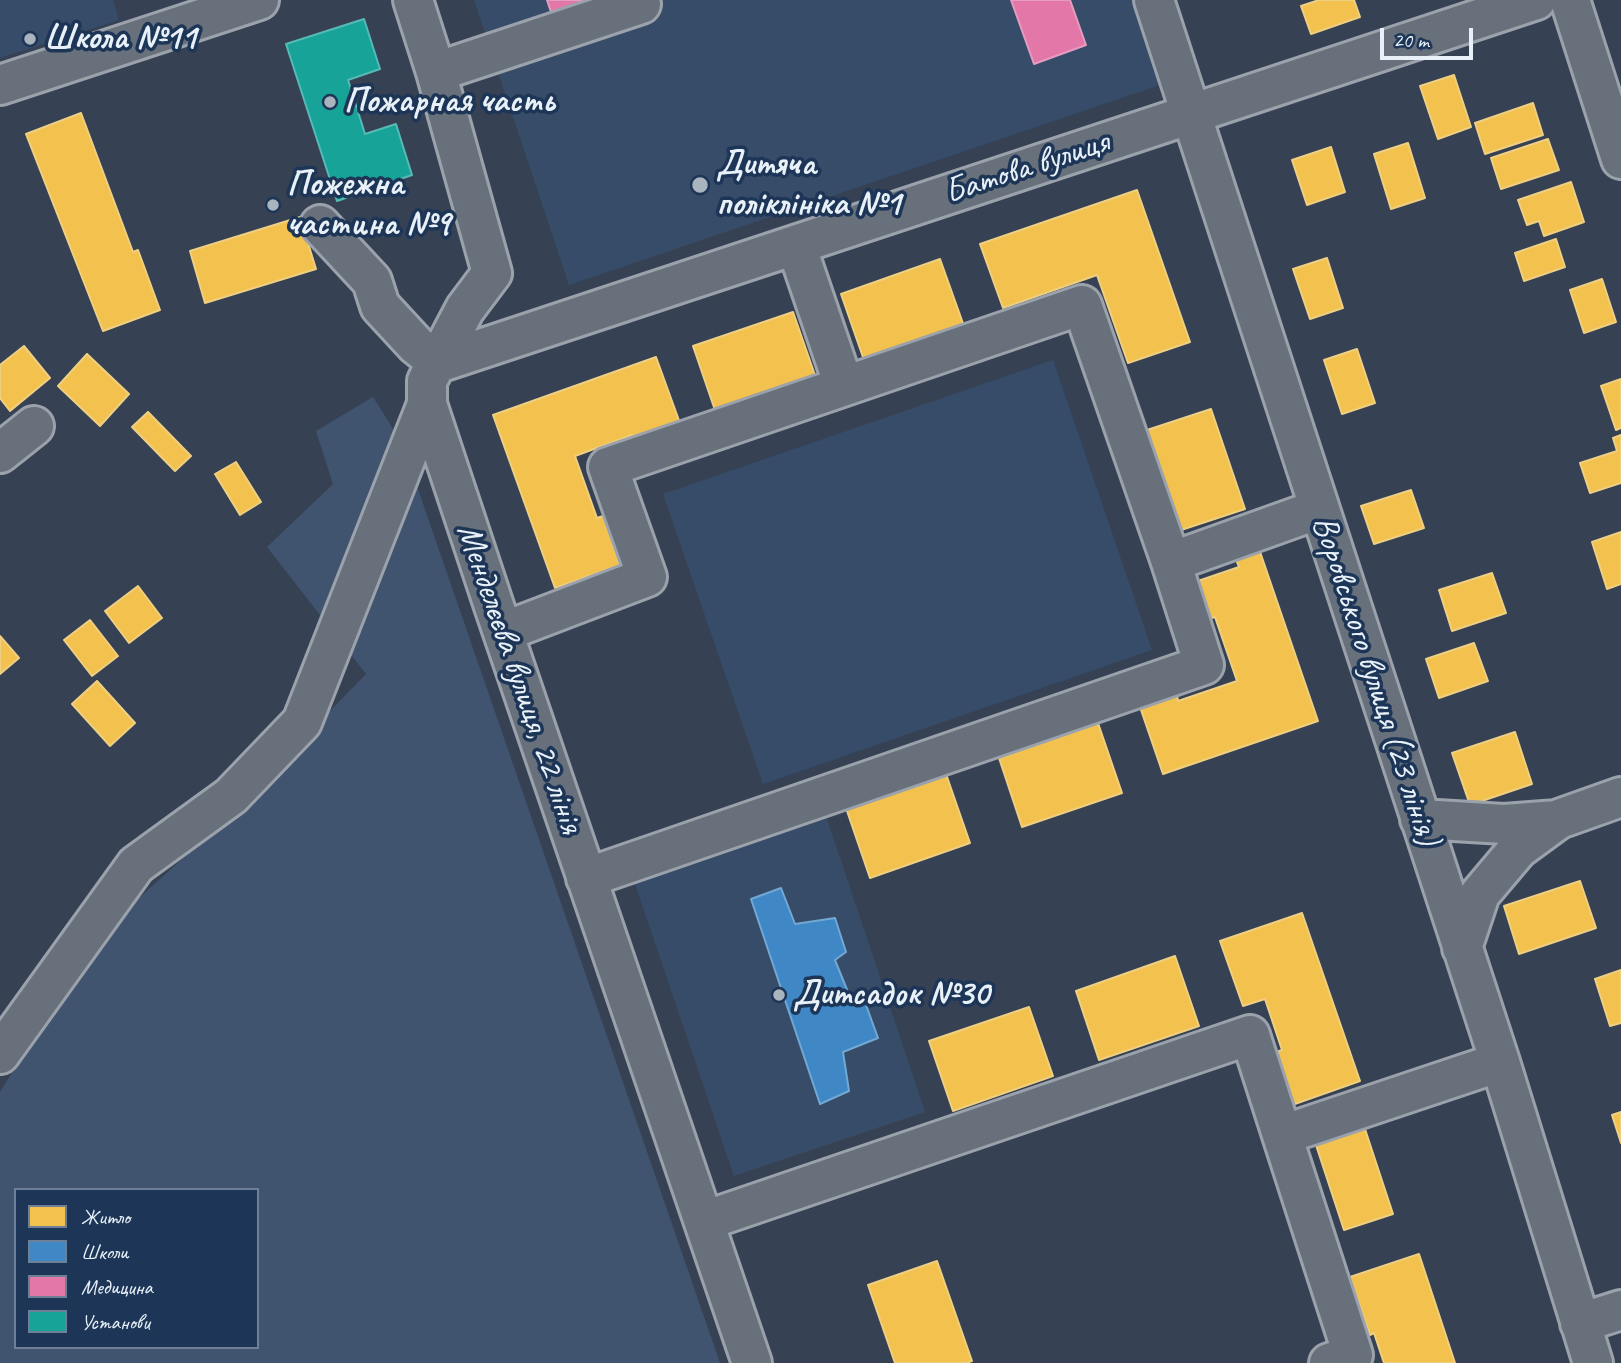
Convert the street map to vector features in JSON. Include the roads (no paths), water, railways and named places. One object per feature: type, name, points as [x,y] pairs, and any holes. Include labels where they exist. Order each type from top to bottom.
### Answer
[{"type":"street","points":[[0,85],[259,0]]},
{"type":"street","name":"Менделєєва вулиця, 22 лінія","points":[[413,0],[492,273],[465,309],[427,381],[427,404],[752,1363]]},
{"type":"street","points":[[436,72],[641,4],[640,0]]},
{"type":"street","name":"Воровського вулиця (23 лiнiя)","points":[[1154,0],[1500,1062],[1593,1363]]},
{"type":"street","name":"Батова вулиця","points":[[438,363],[1536,0]]},
{"type":"street","points":[[1570,0],[1621,159]]},
{"type":"street","points":[[320,225],[372,281],[380,306],[416,345],[438,363]]},
{"type":"street","points":[[796,245],[844,386]]},
{"type":"street","points":[[503,632],[647,577],[608,467],[1082,305],[1204,665],[586,878]]},
{"type":"street","points":[[0,1054],[136,865],[231,796],[302,722],[427,404]]},
{"type":"street","points":[[0,453],[34,426]]},
{"type":"street","points":[[1171,562],[1319,509]]},
{"type":"street","points":[[1420,819],[1504,824],[1559,819],[1621,797]]},
{"type":"street","points":[[1462,948],[1480,894],[1518,849],[1559,819]]},
{"type":"street","points":[[704,1221],[1250,1035],[1353,1355],[1329,1363]]},
{"type":"street","points":[[1282,1135],[1500,1062]]},
{"type":"street","points":[[1580,1323],[1621,1310]]},
{"type":"place","name":"Школа №11","points":[[30,39]]},
{"type":"place","name":"Пожарная часть","points":[[330,102]]},
{"type":"place","name":"Дитяча поліклініка №1","points":[[700,185]]},
{"type":"place","name":"Пожежна частина №9","points":[[273,205]]},
{"type":"place","name":"Дитсадок №30","points":[[779,995]]}]
